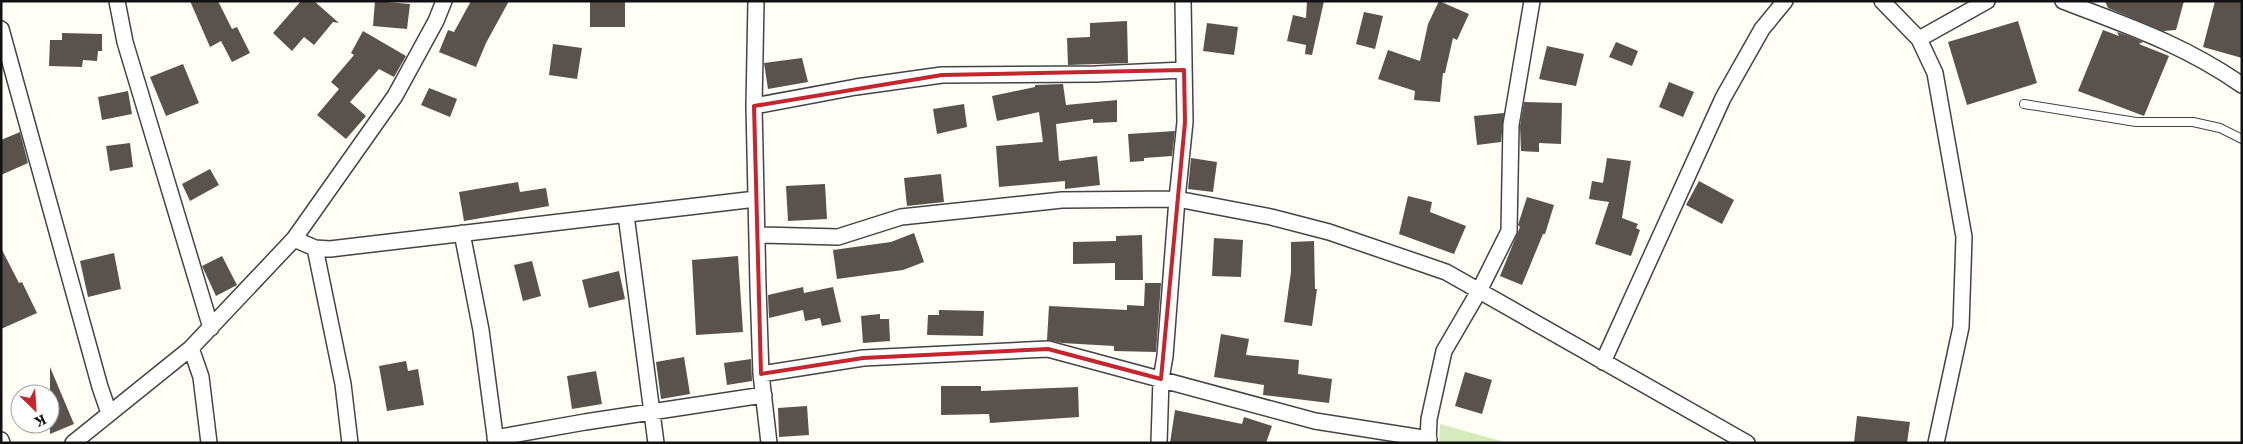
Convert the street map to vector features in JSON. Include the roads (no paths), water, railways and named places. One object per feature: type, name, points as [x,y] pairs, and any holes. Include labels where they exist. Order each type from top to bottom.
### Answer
[{"type":"street","points":[[117,1],[125,42],[211,328]]},
{"type":"street","points":[[756,1],[754,106],[761,374],[769,443]]},
{"type":"street","points":[[1159,443],[1161,378],[1165,356],[1185,122],[1183,1]]},
{"type":"street","points":[[761,374],[863,358],[1048,349],[1315,420],[1428,441],[1429,419],[1444,351],[1478,291],[1509,230],[1511,125],[1532,1]]},
{"type":"street","points":[[1603,362],[1723,98],[1762,29],[1785,1]]},
{"type":"street","points":[[1882,1],[1918,39],[1935,73],[1964,237],[1961,327],[1936,443]]},
{"type":"street","points":[[1918,39],[1988,1]]},
{"type":"street","points":[[2063,1],[2172,43],[2198,56],[2242,85]]},
{"type":"street","points":[[74,443],[191,348],[294,239],[395,96],[436,21],[440,2]]},
{"type":"street","points":[[1,30],[97,378],[110,413]]},
{"type":"street","points":[[754,106],[856,87],[942,75],[1095,74],[1184,70]]},
{"type":"street","points":[[294,239],[315,248],[330,249],[756,199]]},
{"type":"street","points":[[758,236],[838,237],[901,217],[1062,200],[1177,199],[1271,217],[1329,232],[1446,272],[1747,443]]},
{"type":"street","points":[[626,215],[656,443]]},
{"type":"street","points":[[462,233],[481,330],[495,441],[653,412],[764,395]]},
{"type":"street","points":[[315,248],[342,384],[350,443]]},
{"type":"street","points":[[191,348],[201,377],[209,443]]},
{"type":"lane","points":[[2024,104],[2136,122],[2193,122],[2220,128],[2242,138]]}]
